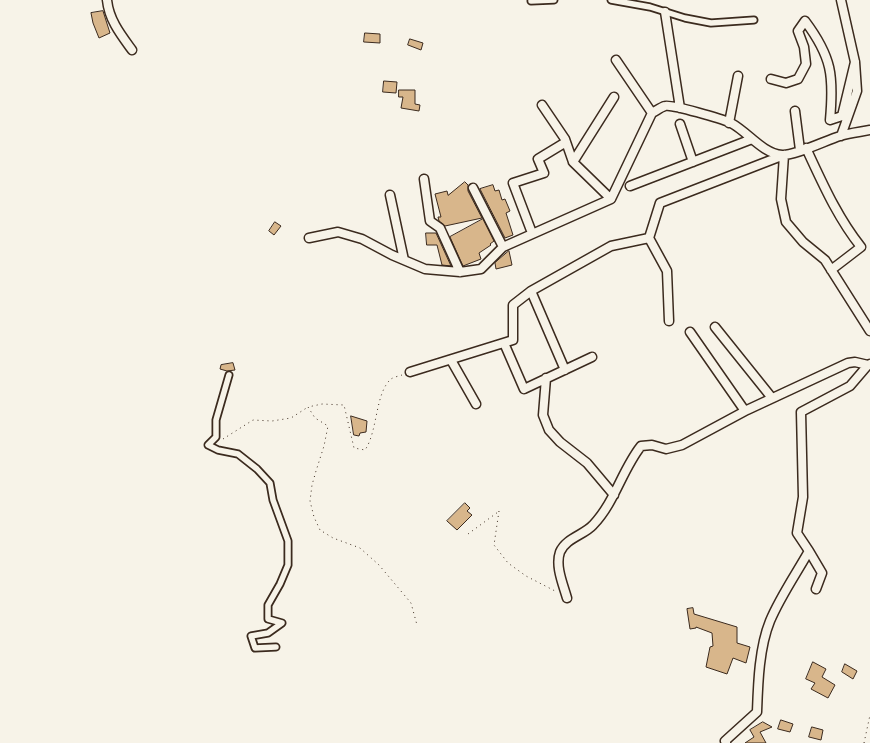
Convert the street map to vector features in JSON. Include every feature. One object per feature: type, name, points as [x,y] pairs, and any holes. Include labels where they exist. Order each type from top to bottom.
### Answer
[{"type":"street","points":[[107,0],[108,11],[132,50]]},
{"type":"street","points":[[531,0],[554,0]]},
{"type":"street","points":[[611,0],[650,7],[686,18],[711,22],[754,20]]},
{"type":"street","points":[[841,0],[855,62],[857,91],[841,136]]},
{"type":"street","points":[[665,12],[680,108]]},
{"type":"street","points":[[771,79],[786,82],[798,79],[806,64],[804,46],[798,31],[804,22],[814,34],[829,61],[833,92],[830,120],[842,116],[855,62]]},
{"type":"street","points":[[616,60],[652,113]]},
{"type":"street","points":[[729,123],[738,76]]},
{"type":"street","points":[[573,162],[614,97]]},
{"type":"street","points":[[542,105],[566,142],[573,162],[610,200]]},
{"type":"street","points":[[309,238],[338,232],[362,239],[425,269],[460,272],[482,269],[504,247],[610,200],[652,113],[665,106],[676,106],[729,123],[773,152],[784,155]]},
{"type":"street","points":[[795,111],[803,149],[830,200],[849,232],[861,247],[831,270]]},
{"type":"street","points":[[680,124],[693,162]]},
{"type":"street","points":[[668,321],[667,271],[649,238],[660,203],[784,155],[841,136],[870,130]]},
{"type":"street","points":[[630,186],[752,139]]},
{"type":"street","points":[[532,233],[514,183],[544,172],[538,159],[566,142]]},
{"type":"street","points":[[784,155],[781,199],[786,222],[803,242],[824,260],[870,331]]},
{"type":"street","points":[[424,179],[430,221],[440,228],[460,272]]},
{"type":"street","points":[[473,188],[504,247]]},
{"type":"street","points":[[390,195],[404,260]]},
{"type":"street","points":[[410,372],[513,340],[513,305],[531,290],[610,246],[649,238]]},
{"type":"street","points":[[531,290],[565,370]]},
{"type":"street","points":[[714,327],[772,398]]},
{"type":"street","points":[[690,332],[745,411]]},
{"type":"street","points":[[504,343],[524,389],[592,357]]},
{"type":"street","points":[[451,360],[476,404]]},
{"type":"street","points":[[567,598],[558,567],[561,551],[567,543],[593,526],[614,495],[634,455],[642,446],[652,444],[666,449],[682,445],[745,411],[848,363],[855,362],[869,365]]},
{"type":"street","points":[[816,589],[822,574],[796,533],[803,497],[801,412],[850,386],[869,365]]},
{"type":"street","points":[[229,375],[216,420],[216,436],[208,445],[218,450],[238,454],[257,469],[270,483],[273,500],[288,541],[288,565],[268,605],[268,619],[282,623],[268,633],[251,636],[255,648],[276,647]]},
{"type":"street","points":[[546,378],[543,415],[548,430],[560,442],[588,463],[614,495]]},
{"type":"street","points":[[726,743],[725,741],[757,712],[758,673],[769,624],[777,605],[809,551]]},
{"type":"path","points":[[210,446],[253,420],[291,418],[308,407],[322,404],[344,405],[354,448],[365,450],[370,443],[381,396],[391,379],[410,372]]},
{"type":"path","points":[[308,407],[315,418],[328,426],[310,501],[320,530],[333,538],[360,548],[379,565],[411,603],[417,625]]},
{"type":"path","points":[[468,534],[499,511],[494,545],[508,563],[520,572],[567,598]]},
{"type":"path","points":[[864,743],[870,715]]},
{"type":"building","points":[[103,11],[110,33],[99,38],[91,13]]},
{"type":"building","points":[[365,33],[380,34],[380,43],[364,42]]},
{"type":"building","points":[[410,39],[423,43],[421,50],[408,45]]},
{"type":"building","points":[[384,81],[397,82],[396,93],[383,92]]},
{"type":"building","points":[[399,90],[415,90],[415,104],[420,105],[419,111],[401,108],[403,97],[399,97]]},
{"type":"building","points":[[465,182],[482,218],[445,226],[439,221],[438,217],[441,217],[435,194],[447,191],[448,195]]},
{"type":"building","points":[[493,185],[495,191],[499,190],[502,200],[505,199],[510,211],[506,213],[513,235],[505,238],[480,189]]},
{"type":"building","points":[[483,219],[494,241],[479,253],[481,259],[463,266],[450,237]]},
{"type":"building","points":[[275,222],[281,226],[274,235],[269,231]]},
{"type":"building","points":[[426,233],[436,233],[451,266],[442,265],[437,245],[427,245]]},
{"type":"building","points":[[509,251],[512,265],[496,269],[495,263]]},
{"type":"building","points":[[233,363],[235,370],[227,371],[220,369],[221,365]]},
{"type":"building","points":[[351,416],[367,421],[366,432],[360,433],[359,436],[354,435]]},
{"type":"building","points":[[465,503],[470,508],[467,511],[472,515],[457,530],[447,521]]},
{"type":"building","points":[[693,608],[694,614],[737,627],[737,643],[750,647],[746,663],[733,658],[727,674],[706,667],[710,647],[713,646],[712,633],[696,627],[690,629],[687,609]]},
{"type":"building","points":[[813,662],[826,669],[822,677],[835,685],[828,698],[811,689],[815,683],[806,679]]},
{"type":"building","points":[[845,664],[857,671],[853,679],[842,672]]},
{"type":"building","points":[[781,720],[793,724],[790,732],[778,729]]},
{"type":"building","points":[[763,722],[772,727],[760,732],[766,743],[745,743],[754,737],[750,730]]},
{"type":"building","points":[[812,727],[823,730],[821,740],[809,737]]}]
